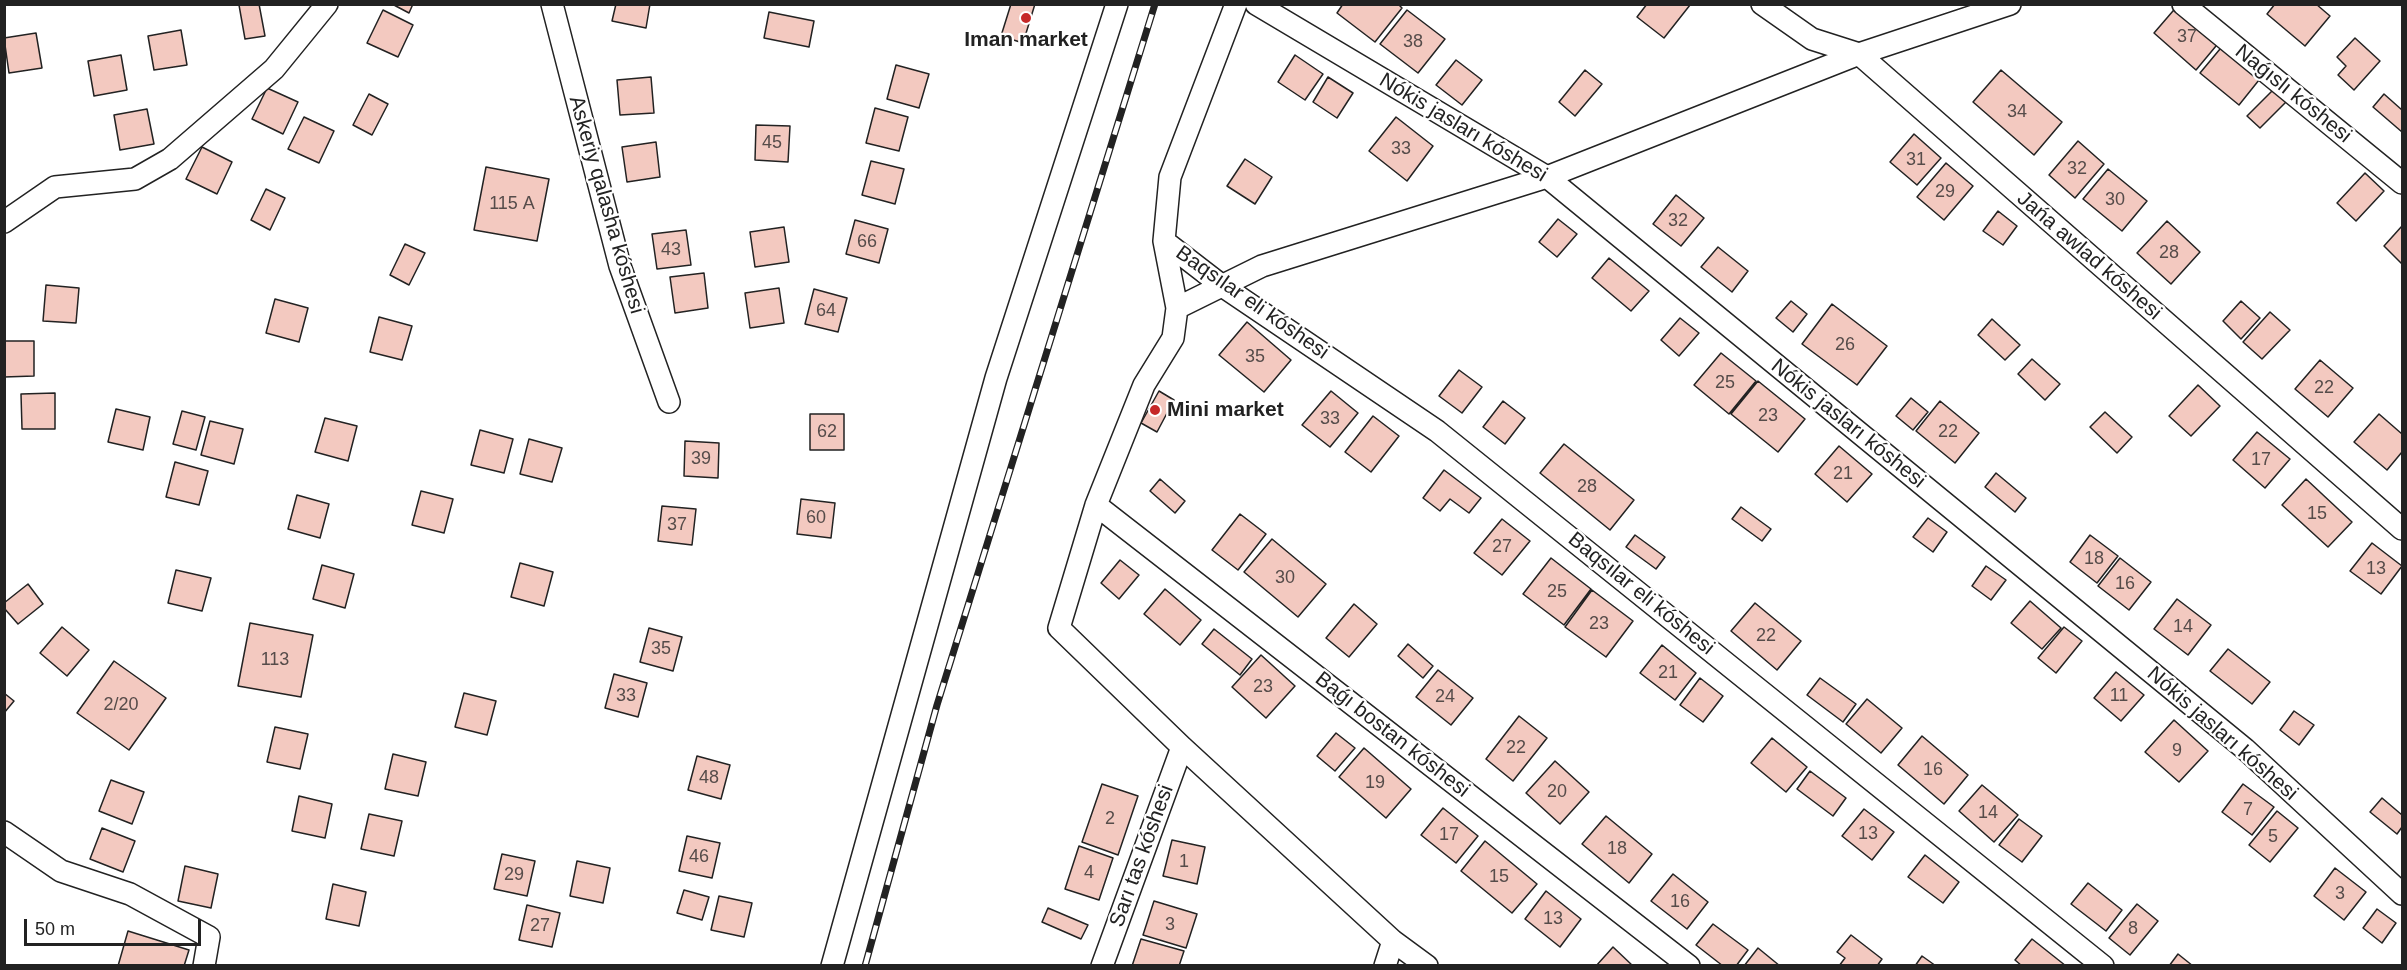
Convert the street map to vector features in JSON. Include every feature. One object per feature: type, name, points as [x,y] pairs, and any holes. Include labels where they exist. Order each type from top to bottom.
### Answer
[{"type":"street","points":[[4,222],[56,187],[135,179],[170,159],[274,69],[327,4]]},
{"type":"street","name":"Askeriy qalasha kóshesi","points":[[552,4],[620,266],[669,402]]},
{"type":"street","points":[[832,966],[996,378],[1117,4]]},
{"type":"street","points":[[1236,4],[1170,177],[1164,241],[1177,308],[1173,338],[1143,385],[1096,505],[1059,628],[1182,747],[1393,941],[1427,966]]},
{"type":"street","name":"Nókis jasları kóshesi","points":[[1256,4],[1547,177],[2245,749],[2403,894]]},
{"type":"street","name":"Jańa awlad kóshesi","points":[[1762,4],[1812,39],[1859,54],[2403,529]]},
{"type":"street","points":[[1177,308],[1262,266],[1547,177],[1859,54],[2010,4]]},
{"type":"street","name":"Naǵıslı kóshesi","points":[[2183,4],[2403,183]]},
{"type":"street","name":"Baqsılar eli kóshesi","points":[[1164,241],[1221,285],[1437,431],[2103,966]]},
{"type":"street","name":"Baǵı bostan kóshesi","points":[[1096,505],[1689,966]]},
{"type":"street","name":"Sarı tas kóshesi","points":[[1102,966],[1182,747]]},
{"type":"street","points":[[4,832],[61,871],[130,894],[209,937],[204,966]]},
{"type":"street","points":[[1385,966],[1393,941]]},
{"type":"building","points":[[259,4],[265,36],[245,39],[239,5]]},
{"type":"building","points":[[392,4],[413,4],[409,13]]},
{"type":"building","points":[[616,4],[650,4],[646,28],[612,21]]},
{"type":"building","points":[[1011,4],[1035,4],[1023,43],[1001,36]]},
{"type":"building","points":[[1343,4],[1398,4],[1402,8],[1375,42],[1337,13]]},
{"type":"building","points":[[1647,4],[1690,5],[1664,38],[1637,17]]},
{"type":"building","points":[[2179,4],[2221,40],[2196,70],[2154,33]]},
{"type":"building","points":[[2275,4],[2316,4],[2330,16],[2305,46],[2267,14]]},
{"type":"building","points":[[383,10],[413,25],[398,57],[367,43]]},
{"type":"building","points":[[1407,10],[1445,39],[1418,73],[1380,44]]},
{"type":"building","points":[[769,12],[814,21],[809,47],[764,38]]},
{"type":"building","points":[[181,30],[187,65],[154,70],[148,36]]},
{"type":"building","points":[[36,33],[42,68],[9,73],[4,38]]},
{"type":"building","points":[[2355,38],[2380,61],[2354,90],[2338,75],[2346,66],[2337,57]]},
{"type":"building","points":[[2225,43],[2263,75],[2239,105],[2200,73]]},
{"type":"building","points":[[121,55],[127,90],[94,96],[88,61]]},
{"type":"building","points":[[1295,55],[1323,74],[1305,100],[1278,82]]},
{"type":"building","points":[[1456,60],[1482,80],[1462,105],[1436,85]]},
{"type":"building","points":[[896,65],[929,74],[919,108],[887,99]]},
{"type":"building","points":[[1585,70],[1602,84],[1575,116],[1559,102]]},
{"type":"building","points":[[2001,70],[2062,122],[2034,155],[1973,102]]},
{"type":"building","points":[[651,77],[654,113],[620,115],[617,80]]},
{"type":"building","points":[[1328,77],[1353,93],[1337,118],[1313,102]]},
{"type":"building","points":[[267,88],[298,102],[283,134],[252,119]]},
{"type":"building","points":[[2274,89],[2287,101],[2260,128],[2247,116]]},
{"type":"building","points":[[369,94],[388,104],[372,135],[353,125]]},
{"type":"building","points":[[2384,94],[2402,110],[2402,132],[2373,107]]},
{"type":"building","points":[[875,108],[908,117],[899,151],[866,143]]},
{"type":"building","points":[[147,109],[154,144],[120,150],[114,115]]},
{"type":"building","points":[[304,117],[334,131],[319,163],[288,149]]},
{"type":"building","points":[[1396,117],[1433,146],[1407,181],[1369,151]]},
{"type":"building","points":[[756,125],[790,126],[788,162],[755,160]]},
{"type":"building","points":[[1914,134],[1941,158],[1917,185],[1890,162]]},
{"type":"building","points":[[2078,141],[2104,164],[2075,198],[2049,175]]},
{"type":"building","points":[[656,142],[660,177],[627,182],[622,147]]},
{"type":"building","points":[[202,147],[232,162],[217,194],[186,179]]},
{"type":"building","points":[[1245,159],[1272,177],[1255,204],[1227,186]]},
{"type":"building","points":[[871,161],[904,169],[895,204],[862,195]]},
{"type":"building","points":[[1946,163],[1973,186],[1944,220],[1917,197]]},
{"type":"building","points":[[486,167],[549,179],[537,241],[474,230]]},
{"type":"building","points":[[2108,169],[2147,201],[2122,231],[2083,199]]},
{"type":"building","points":[[2365,173],[2384,191],[2356,221],[2337,203]]},
{"type":"building","points":[[266,189],[285,198],[270,230],[251,220]]},
{"type":"building","points":[[1676,195],[1704,218],[1681,246],[1653,224]]},
{"type":"building","points":[[1998,211],[2017,226],[2003,245],[1983,231]]},
{"type":"building","points":[[1558,219],[1577,234],[1557,257],[1539,242]]},
{"type":"building","points":[[855,220],[888,229],[879,263],[846,254]]},
{"type":"building","points":[[2167,221],[2200,252],[2171,284],[2137,253]]},
{"type":"building","points":[[2402,226],[2402,264],[2384,246]]},
{"type":"building","points":[[784,227],[789,262],[755,267],[750,232]]},
{"type":"building","points":[[686,230],[691,265],[657,269],[652,234]]},
{"type":"building","points":[[405,244],[425,253],[409,285],[390,275]]},
{"type":"building","points":[[1718,247],[1748,271],[1732,292],[1701,267]]},
{"type":"building","points":[[1609,258],[1649,291],[1631,311],[1592,278]]},
{"type":"building","points":[[704,273],[708,308],[675,313],[670,277]]},
{"type":"building","points":[[46,285],[79,288],[76,323],[43,321]]},
{"type":"building","points":[[779,288],[784,323],[750,328],[745,293]]},
{"type":"building","points":[[814,289],[847,298],[838,332],[805,324]]},
{"type":"building","points":[[275,299],[308,308],[299,342],[266,333]]},
{"type":"building","points":[[1791,301],[1807,314],[1793,332],[1776,318]]},
{"type":"building","points":[[2241,301],[2260,318],[2241,339],[2223,321]]},
{"type":"building","points":[[1832,304],[1887,346],[1857,385],[1802,344]]},
{"type":"building","points":[[2270,312],[2290,330],[2262,359],[2243,342]]},
{"type":"building","points":[[379,317],[412,326],[402,360],[370,352]]},
{"type":"building","points":[[1680,318],[1699,333],[1679,356],[1661,340]]},
{"type":"building","points":[[1992,319],[2020,345],[2005,360],[1978,335]]},
{"type":"building","points":[[1247,322],[1291,360],[1264,392],[1219,355]]},
{"type":"building","points":[[4,341],[34,341],[34,376],[4,377]]},
{"type":"building","points":[[1721,353],[1756,381],[1729,414],[1694,385]]},
{"type":"building","points":[[2032,359],[2060,384],[2045,400],[2018,374]]},
{"type":"building","points":[[2320,360],[2353,388],[2328,417],[2295,389]]},
{"type":"building","points":[[1459,370],[1482,387],[1462,413],[1439,396]]},
{"type":"building","points":[[1758,381],[1805,419],[1778,452],[1731,414]]},
{"type":"building","points":[[2198,385],[2220,406],[2191,436],[2169,416]]},
{"type":"building","points":[[1159,391],[1174,400],[1157,432],[1141,423]]},
{"type":"building","points":[[1331,391],[1358,413],[1330,447],[1302,425]]},
{"type":"building","points":[[55,393],[55,429],[22,429],[21,394]]},
{"type":"building","points":[[1911,398],[1928,412],[1913,430],[1896,416]]},
{"type":"building","points":[[1503,401],[1525,418],[1505,444],[1483,427]]},
{"type":"building","points":[[1940,401],[1979,433],[1955,463],[1916,431]]},
{"type":"building","points":[[116,409],[150,417],[143,450],[108,442]]},
{"type":"building","points":[[182,411],[205,417],[196,450],[173,444]]},
{"type":"building","points":[[2105,412],[2132,437],[2117,453],[2090,427]]},
{"type":"building","points":[[810,414],[844,414],[844,450],[810,450]]},
{"type":"building","points":[[2379,414],[2402,434],[2402,452],[2387,470],[2354,442]]},
{"type":"building","points":[[1373,416],[1399,436],[1371,472],[1345,452]]},
{"type":"building","points":[[325,418],[357,426],[348,461],[315,452]]},
{"type":"building","points":[[210,421],[243,429],[234,464],[201,455]]},
{"type":"building","points":[[480,430],[513,439],[504,473],[471,465]]},
{"type":"building","points":[[2257,432],[2290,459],[2265,488],[2233,460]]},
{"type":"building","points":[[529,439],[562,448],[552,482],[520,474]]},
{"type":"building","points":[[685,441],[719,443],[718,478],[684,476]]},
{"type":"building","points":[[1564,444],[1634,500],[1610,530],[1540,473]]},
{"type":"building","points":[[1839,446],[1872,474],[1847,502],[1815,474]]},
{"type":"building","points":[[175,462],[208,471],[199,505],[166,497]]},
{"type":"building","points":[[1444,470],[1481,498],[1469,513],[1450,499],[1440,511],[1423,498]]},
{"type":"building","points":[[1996,473],[2026,498],[2015,512],[1985,487]]},
{"type":"building","points":[[1160,479],[1185,501],[1175,513],[1150,491]]},
{"type":"building","points":[[2306,479],[2352,522],[2328,547],[2282,505]]},
{"type":"building","points":[[421,491],[453,499],[444,533],[412,525]]},
{"type":"building","points":[[297,495],[329,504],[320,538],[288,529]]},
{"type":"building","points":[[801,499],[835,503],[831,538],[797,534]]},
{"type":"building","points":[[662,506],[696,509],[692,545],[658,541]]},
{"type":"building","points":[[1741,507],[1771,529],[1762,541],[1732,519]]},
{"type":"building","points":[[1240,514],[1266,534],[1238,570],[1212,550]]},
{"type":"building","points":[[1928,518],[1947,532],[1933,552],[1913,537]]},
{"type":"building","points":[[1502,519],[1530,541],[1502,575],[1474,553]]},
{"type":"building","points":[[1635,535],[1665,557],[1656,569],[1626,547]]},
{"type":"building","points":[[2090,535],[2118,556],[2097,583],[2070,562]]},
{"type":"building","points":[[1272,539],[1326,584],[1298,617],[1244,572]]},
{"type":"building","points":[[2372,543],[2402,566],[2381,594],[2350,571]]},
{"type":"building","points":[[1551,558],[1591,589],[1564,625],[1523,594]]},
{"type":"building","points":[[2120,558],[2151,582],[2129,610],[2098,586]]},
{"type":"building","points":[[1120,560],[1139,575],[1119,599],[1101,583]]},
{"type":"building","points":[[520,563],[553,572],[544,606],[511,597]]},
{"type":"building","points":[[322,565],[354,574],[345,608],[313,599]]},
{"type":"building","points":[[1986,566],[2006,580],[1991,600],[1972,586]]},
{"type":"building","points":[[176,570],[211,578],[202,611],[168,603]]},
{"type":"building","points":[[28,584],[43,604],[18,624],[4,608],[4,603]]},
{"type":"building","points":[[1165,589],[1201,620],[1180,645],[1144,614]]},
{"type":"building","points":[[1592,590],[1633,621],[1606,657],[1565,627]]},
{"type":"building","points":[[2177,599],[2211,625],[2188,655],[2154,629]]},
{"type":"building","points":[[2030,601],[2061,628],[2042,649],[2011,623]]},
{"type":"building","points":[[1755,603],[1801,641],[1777,670],[1731,631]]},
{"type":"building","points":[[1354,604],[1377,624],[1349,657],[1326,638]]},
{"type":"building","points":[[250,623],[313,635],[301,697],[238,686]]},
{"type":"building","points":[[62,627],[89,650],[67,676],[40,653]]},
{"type":"building","points":[[2064,627],[2082,641],[2056,673],[2038,658]]},
{"type":"building","points":[[649,628],[682,637],[673,671],[640,662]]},
{"type":"building","points":[[1214,629],[1252,659],[1240,675],[1202,644]]},
{"type":"building","points":[[1408,644],[1433,666],[1423,678],[1398,656]]},
{"type":"building","points":[[1662,645],[1696,673],[1675,700],[1640,673]]},
{"type":"building","points":[[2228,649],[2270,682],[2252,704],[2210,671]]},
{"type":"building","points":[[1261,655],[1295,686],[1266,718],[1232,687]]},
{"type":"building","points":[[114,661],[166,698],[129,750],[77,713]]},
{"type":"building","points":[[1438,670],[1473,698],[1451,725],[1416,697]]},
{"type":"building","points":[[2116,672],[2144,695],[2121,721],[2094,698]]},
{"type":"building","points":[[614,674],[647,683],[638,717],[605,708]]},
{"type":"building","points":[[1700,678],[1723,696],[1703,722],[1680,705]]},
{"type":"building","points":[[1820,678],[1856,704],[1843,722],[1807,695]]},
{"type":"building","points":[[4,693],[14,701],[4,713]]},
{"type":"building","points":[[464,693],[496,701],[487,735],[455,727]]},
{"type":"building","points":[[1867,699],[1902,728],[1881,753],[1846,724]]},
{"type":"building","points":[[2294,711],[2314,725],[2299,745],[2280,730]]},
{"type":"building","points":[[1519,716],[1547,738],[1513,781],[1486,759]]},
{"type":"building","points":[[2174,720],[2208,751],[2179,782],[2145,752]]},
{"type":"building","points":[[275,727],[308,734],[300,769],[267,762]]},
{"type":"building","points":[[1336,733],[1355,748],[1335,771],[1317,756]]},
{"type":"building","points":[[1922,736],[1968,775],[1944,804],[1898,765]]},
{"type":"building","points":[[1772,738],[1807,767],[1786,792],[1751,763]]},
{"type":"building","points":[[1364,748],[1411,789],[1386,818],[1339,777]]},
{"type":"building","points":[[393,754],[426,762],[418,796],[385,789]]},
{"type":"building","points":[[697,756],[730,765],[721,799],[688,790]]},
{"type":"building","points":[[1555,761],[1589,792],[1560,824],[1526,793]]},
{"type":"building","points":[[1810,771],[1846,798],[1833,816],[1797,789]]},
{"type":"building","points":[[111,780],[144,792],[132,824],[99,811]]},
{"type":"building","points":[[1102,784],[1138,796],[1118,855],[1082,842]]},
{"type":"building","points":[[2243,784],[2274,807],[2252,835],[2222,812]]},
{"type":"building","points":[[1982,785],[2018,815],[1994,842],[1959,811]]},
{"type":"building","points":[[299,796],[332,804],[325,838],[292,831]]},
{"type":"building","points":[[2382,798],[2402,815],[2402,827],[2397,834],[2370,812]]},
{"type":"building","points":[[1443,808],[1478,836],[1456,863],[1421,835]]},
{"type":"building","points":[[1864,809],[1894,832],[1872,860],[1842,836]]},
{"type":"building","points":[[2277,811],[2298,828],[2270,862],[2249,845]]},
{"type":"building","points":[[369,814],[402,821],[394,856],[361,849]]},
{"type":"building","points":[[1606,816],[1652,854],[1629,883],[1582,844]]},
{"type":"building","points":[[2019,819],[2042,836],[2022,862],[1999,845]]},
{"type":"building","points":[[102,828],[135,841],[123,872],[90,859]]},
{"type":"building","points":[[687,836],[720,843],[712,878],[679,871]]},
{"type":"building","points":[[1172,840],[1205,847],[1197,884],[1163,876]]},
{"type":"building","points":[[1485,841],[1537,884],[1512,913],[1461,871]]},
{"type":"building","points":[[1079,846],[1113,858],[1099,900],[1065,889]]},
{"type":"building","points":[[502,854],[535,861],[527,896],[494,889]]},
{"type":"building","points":[[1925,855],[1959,882],[1943,903],[1908,877]]},
{"type":"building","points":[[577,861],[610,868],[603,903],[570,896]]},
{"type":"building","points":[[185,866],[218,874],[211,908],[178,901]]},
{"type":"building","points":[[2335,868],[2366,892],[2344,920],[2314,896]]},
{"type":"building","points":[[1673,874],[1708,902],[1687,929],[1651,901]]},
{"type":"building","points":[[2088,883],[2122,910],[2106,931],[2071,904]]},
{"type":"building","points":[[333,884],[366,892],[359,926],[326,919]]},
{"type":"building","points":[[684,890],[709,897],[702,920],[677,913]]},
{"type":"building","points":[[1546,891],[1581,919],[1560,947],[1525,919]]},
{"type":"building","points":[[719,896],[752,903],[744,937],[711,930]]},
{"type":"building","points":[[1154,901],[1197,914],[1186,948],[1143,935]]},
{"type":"building","points":[[2137,904],[2158,921],[2130,955],[2109,938]]},
{"type":"building","points":[[527,905],[560,913],[552,947],[519,940]]},
{"type":"building","points":[[1048,908],[1088,925],[1081,939],[1042,922]]},
{"type":"building","points":[[2377,909],[2396,923],[2382,943],[2363,928]]},
{"type":"building","points":[[1713,924],[1748,950],[1736,966],[1723,966],[1696,945]]},
{"type":"building","points":[[128,931],[189,950],[184,966],[118,966]]},
{"type":"building","points":[[1851,935],[1882,959],[1877,966],[1839,966],[1845,958],[1837,952]]},
{"type":"building","points":[[1141,939],[1184,951],[1179,966],[1132,966]]},
{"type":"building","points":[[2032,939],[2066,966],[2022,966],[2015,960]]},
{"type":"building","points":[[1613,947],[1633,966],[1596,966]]},
{"type":"building","points":[[1758,948],[1780,966],[1744,966]]},
{"type":"building","points":[[2178,954],[2193,966],[2169,966]]},
{"type":"building","points":[[1922,956],[1936,966],[1915,966]]},
{"type":"railway","points":[[865,966],[937,705],[1155,4]]},
{"type":"place","name":"Iman market","points":[[1026,18]]},
{"type":"place","name":"Mini market","points":[[1155,410]]}]
